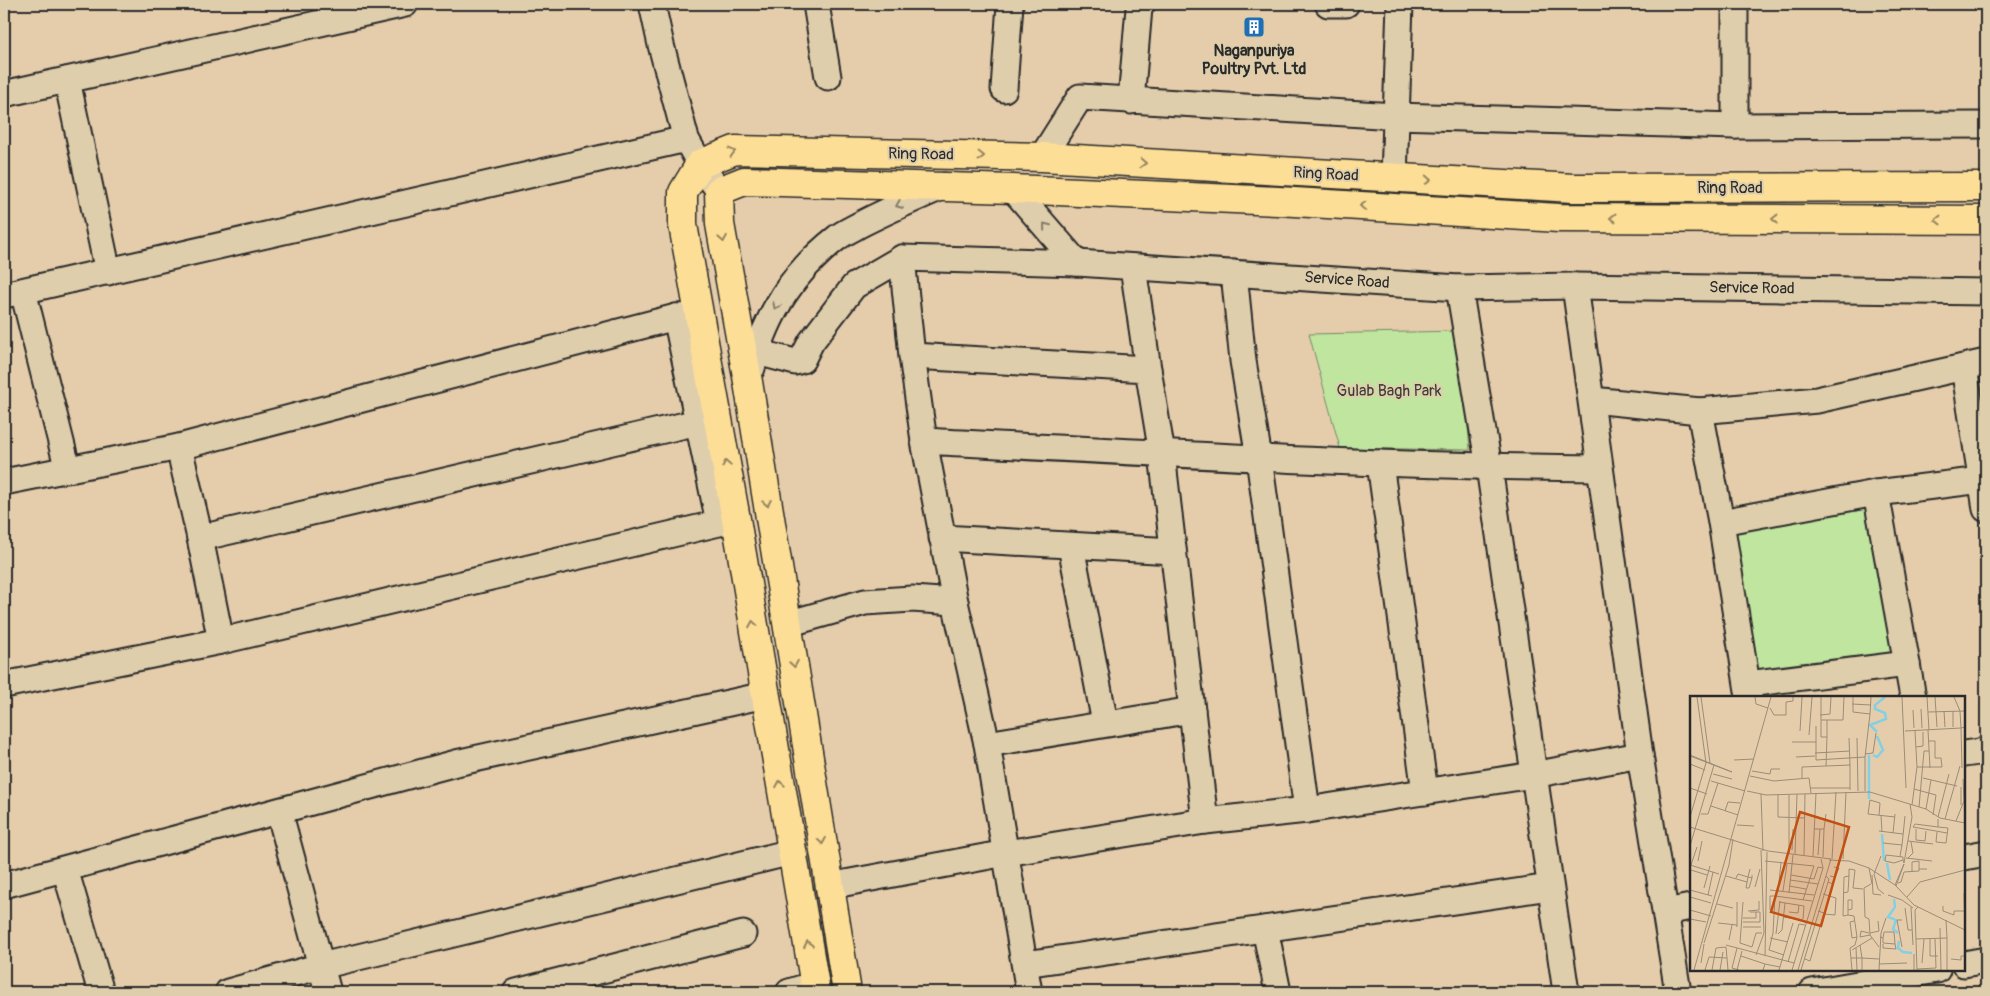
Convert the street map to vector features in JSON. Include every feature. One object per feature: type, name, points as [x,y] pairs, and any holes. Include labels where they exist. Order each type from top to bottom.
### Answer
[{"type":"main road","name":"Ring Road","points":[[700,164],[735,150],[1042,157],[1573,188],[1986,187]]},
{"type":"main road","points":[[700,164],[683,192],[687,316],[765,695],[815,988]]},
{"type":"main road","name":"Ring Road","points":[[719,191],[744,181],[1014,189],[1278,201],[1559,218],[1986,220]]},
{"type":"main road","points":[[719,191],[720,224],[748,382],[847,992]]},
{"type":"street","points":[[4,94],[405,4]]},
{"type":"street","points":[[652,4],[686,139],[700,164],[719,191]]},
{"type":"street","points":[[816,4],[828,77]]},
{"type":"street","points":[[1004,89],[1010,4]]},
{"type":"street","points":[[1131,101],[1138,8],[1142,4]]},
{"type":"street","points":[[1328,4],[1346,4]]},
{"type":"street","points":[[1394,178],[1400,4]]},
{"type":"street","points":[[1735,4],[1735,126]]},
{"type":"street","points":[[67,80],[108,272]]},
{"type":"street","points":[[1042,157],[1080,97],[1396,116],[1735,126],[1986,125]]},
{"type":"street","points":[[68,470],[14,293],[686,139]]},
{"type":"street","points":[[748,382],[761,337],[780,297],[812,260],[839,236],[886,211],[944,186]]},
{"type":"street","points":[[1014,189],[1077,263]]},
{"type":"street","points":[[757,352],[795,362],[802,360],[811,342],[854,286],[902,258],[912,356],[924,442],[954,602],[987,744],[1030,992]]},
{"type":"street","name":"Service Road","points":[[902,258],[1077,263],[1459,288],[1576,286],[1986,292]]},
{"type":"street","points":[[1133,267],[1162,454],[1205,821]]},
{"type":"street","points":[[1234,272],[1244,362],[1307,810]]},
{"type":"street","points":[[1576,286],[1592,400],[1599,468],[1640,755],[1678,992]]},
{"type":"street","points":[[1459,288],[1489,467],[1550,887],[1560,991]]},
{"type":"street","points":[[4,482],[179,447],[687,316],[698,422],[728,520],[221,641],[4,685]]},
{"type":"street","points":[[912,356],[1148,370]]},
{"type":"street","points":[[1592,400],[1700,411],[1817,400],[1975,364],[1982,480],[1986,509]]},
{"type":"street","points":[[1700,411],[1721,522],[1748,691],[1907,664]]},
{"type":"street","points":[[200,538],[698,422]]},
{"type":"street","points":[[924,442],[1380,463],[1489,467],[1599,468]]},
{"type":"street","points":[[179,447],[221,641]]},
{"type":"street","points":[[1380,463],[1425,792]]},
{"type":"street","points":[[1721,522],[1876,493],[1982,480]]},
{"type":"street","points":[[1876,493],[1913,696]]},
{"type":"street","points":[[942,538],[1173,551]]},
{"type":"street","points":[[1071,546],[1105,723]]},
{"type":"street","points":[[788,624],[865,602],[912,599],[954,602]]},
{"type":"street","points":[[4,885],[456,763],[765,695]]},
{"type":"street","points":[[987,744],[1192,710]]},
{"type":"street","points":[[1965,754],[1986,751]]},
{"type":"street","points":[[829,886],[1006,853],[1205,821],[1307,810],[1425,792],[1533,775],[1640,755]]},
{"type":"street","points":[[279,811],[328,992]]},
{"type":"street","points":[[228,992],[321,966],[792,852]]},
{"type":"street","points":[[1965,857],[1986,853]]},
{"type":"street","points":[[65,869],[101,992]]},
{"type":"street","points":[[1025,964],[1550,887]]},
{"type":"street","points":[[1666,912],[1690,907]]},
{"type":"street","points":[[1265,929],[1278,992]]},
{"type":"street","points":[[516,992],[743,934]]},
{"type":"street","points":[[1965,964],[1986,960]]},
{"type":"street","points":[[1812,992],[1930,971]]},
{"type":"street","points":[[789,992],[815,988]]},
{"type":"green space","name":"Gulab Bagh Park","points":[[1460,331],[1470,450],[1340,448],[1309,334]]},
{"type":"green space","points":[[1866,503],[1895,653],[1753,673],[1729,532]]},
{"type":"place","name":"Naganpuriya Poultry Pvt. Ltd","points":[[1254,27]]}]
